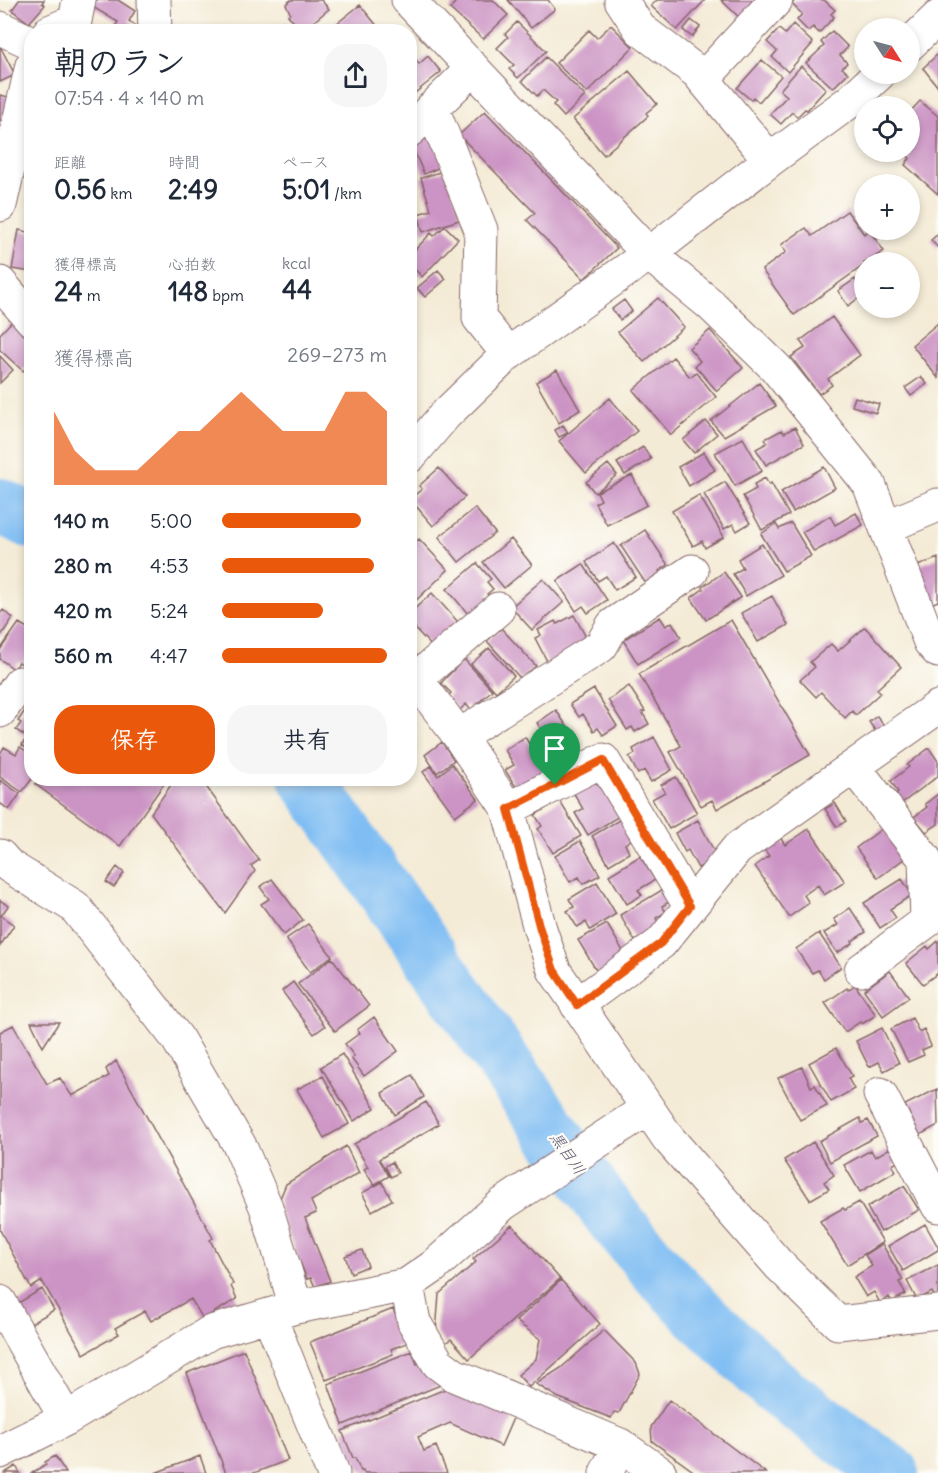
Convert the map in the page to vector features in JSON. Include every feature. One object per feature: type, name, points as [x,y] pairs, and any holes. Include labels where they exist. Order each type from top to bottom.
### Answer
[{"type":"street","points":[[70,24],[75,21],[79,0]]},
{"type":"street","points":[[154,0],[155,24]]},
{"type":"street","points":[[621,0],[640,29],[697,72],[770,160]]},
{"type":"street","points":[[703,79],[776,0]]},
{"type":"street","points":[[413,2],[649,254],[710,304],[776,369],[869,484],[930,642],[938,651]]},
{"type":"street","points":[[920,34],[938,17]]},
{"type":"street","points":[[0,28],[24,40]]},
{"type":"street","points":[[473,68],[421,119],[481,230],[478,318],[508,354]]},
{"type":"street","points":[[417,448],[445,414],[508,354],[649,254],[849,102],[868,84]]},
{"type":"street","points":[[0,205],[24,95]]},
{"type":"street","points":[[0,283],[24,311]]},
{"type":"street","points":[[886,527],[938,505]]},
{"type":"street","points":[[459,736],[601,646],[613,625],[692,571]]},
{"type":"street","points":[[417,672],[498,609]]},
{"type":"street","points":[[417,680],[459,736],[508,809],[540,929],[554,970],[577,1005],[639,1114],[668,1138],[779,1265],[838,1323],[938,1311]]},
{"type":"street","points":[[0,711],[20,683]]},
{"type":"street","points":[[577,1005],[661,943],[737,849],[938,707]]},
{"type":"street","points":[[508,809],[603,760],[690,906]]},
{"type":"street","points":[[854,767],[925,859],[927,911],[927,921],[861,970]]},
{"type":"street","points":[[0,856],[9,866],[75,907],[177,1038],[240,1146],[266,1207],[283,1311],[333,1473]]},
{"type":"street","points":[[880,1094],[938,1206]]},
{"type":"street","points":[[0,1452],[66,1419],[211,1332],[283,1311],[407,1285],[433,1267],[508,1201],[639,1114]]},
{"type":"street","points":[[407,1285],[414,1322],[438,1363],[454,1375],[613,1459],[660,1473]]},
{"type":"street","points":[[0,1302],[66,1419]]},
{"type":"building","points":[[19,0],[44,0],[42,3],[45,5],[29,23],[12,10]]},
{"type":"building","points":[[95,0],[118,0],[135,11],[129,21],[134,24],[117,24],[118,22],[91,6]]},
{"type":"building","points":[[291,0],[321,0],[329,9],[311,24],[295,24],[288,15],[290,13],[286,4]]},
{"type":"building","points":[[457,0],[493,0],[508,15],[483,39],[450,9]]},
{"type":"building","points":[[508,0],[548,0],[555,9],[531,28]]},
{"type":"building","points":[[657,0],[705,0],[677,30],[651,6]]},
{"type":"building","points":[[721,0],[762,0],[743,21]]},
{"type":"building","points":[[795,0],[824,0],[835,10],[831,14],[834,17],[819,33],[813,27],[808,31],[797,20],[802,14],[792,4]]},
{"type":"building","points":[[360,5],[376,24],[336,24]]},
{"type":"building","points":[[691,20],[700,27],[692,37],[683,30]]},
{"type":"building","points":[[517,22],[546,51],[518,78],[509,69],[514,65],[497,48],[508,37],[505,34]]},
{"type":"building","points":[[793,24],[813,43],[788,72],[772,57],[777,51],[767,42],[779,29],[785,34]]},
{"type":"building","points":[[611,25],[633,47],[587,93],[556,63],[589,30],[597,38]]},
{"type":"building","points":[[832,31],[848,47],[840,55],[847,63],[842,68],[848,73],[833,88],[806,63],[824,46],[821,42]]},
{"type":"building","points":[[0,46],[15,75],[0,82]]},
{"type":"building","points":[[938,54],[938,87],[923,68]]},
{"type":"building","points":[[428,56],[441,72],[417,91],[417,61],[419,64]]},
{"type":"building","points":[[546,57],[585,96],[564,117],[553,105],[556,102],[543,90],[537,96],[522,81]]},
{"type":"building","points":[[762,60],[781,76],[759,102],[753,97],[751,100],[737,88]]},
{"type":"building","points":[[801,66],[826,89],[807,110],[805,109],[797,117],[792,112],[781,124],[770,114],[787,96],[780,90]]},
{"type":"building","points":[[629,71],[657,104],[646,113],[648,116],[604,155],[573,119]]},
{"type":"building","points":[[0,95],[9,97],[5,122],[0,121]]},
{"type":"building","points":[[920,101],[938,116],[938,194],[920,178],[920,174],[915,174],[905,165],[907,162],[920,162]]},
{"type":"building","points":[[485,111],[617,248],[584,279],[527,220],[535,213],[459,135]]},
{"type":"building","points":[[431,133],[445,165],[424,174],[417,158],[417,139]]},
{"type":"building","points":[[446,170],[462,219],[423,232],[418,214],[431,210],[421,178]]},
{"type":"building","points":[[847,211],[854,220],[854,240],[876,240],[884,251],[854,252],[854,272],[794,315],[762,270],[786,252],[781,245],[806,228],[812,236]]},
{"type":"building","points":[[445,226],[458,239],[422,277],[417,272],[417,248],[431,233],[434,236]]},
{"type":"building","points":[[19,230],[24,231],[24,271],[12,269]]},
{"type":"building","points":[[938,234],[938,248],[931,240]]},
{"type":"building","points":[[438,270],[446,279],[425,297],[417,288]]},
{"type":"building","points":[[854,280],[854,302],[848,306],[838,291]]},
{"type":"building","points":[[658,298],[684,327],[644,362],[618,332]]},
{"type":"building","points":[[624,300],[632,311],[620,320],[612,309]]},
{"type":"building","points":[[832,317],[860,355],[828,379],[832,385],[819,394],[791,357],[805,348],[800,341]]},
{"type":"building","points":[[14,319],[24,328],[23,371],[0,350],[0,334]]},
{"type":"building","points":[[938,323],[938,378],[912,345]]},
{"type":"building","points":[[710,330],[743,368],[717,391],[695,366],[700,361],[689,348]]},
{"type":"building","points":[[0,356],[13,370],[0,383]]},
{"type":"building","points":[[673,357],[690,377],[696,372],[716,397],[671,435],[633,390]]},
{"type":"building","points":[[557,370],[580,410],[559,423],[536,382]]},
{"type":"building","points":[[921,377],[927,384],[911,396],[905,388]]},
{"type":"building","points":[[759,383],[776,406],[724,436],[711,421]]},
{"type":"building","points":[[855,397],[879,404],[876,413],[852,406]]},
{"type":"building","points":[[610,398],[637,431],[586,473],[559,441]]},
{"type":"building","points":[[706,421],[717,434],[694,453],[683,440]]},
{"type":"building","points":[[563,425],[568,433],[559,437],[555,430]]},
{"type":"building","points":[[795,427],[804,444],[766,465],[756,449],[767,443],[765,439],[782,430],[784,433]]},
{"type":"building","points":[[743,438],[762,471],[735,486],[715,453]]},
{"type":"building","points":[[643,447],[651,459],[625,475],[617,463]]},
{"type":"building","points":[[704,452],[715,470],[689,486],[678,467]]},
{"type":"building","points":[[608,464],[617,475],[595,493],[586,482]]},
{"type":"building","points":[[824,467],[835,488],[793,512],[781,492]]},
{"type":"building","points":[[439,468],[465,497],[433,526],[417,507],[417,493],[422,489],[419,486]]},
{"type":"building","points":[[632,475],[647,505],[607,525],[595,503],[601,500],[597,492]]},
{"type":"building","points":[[765,478],[769,485],[771,483],[789,515],[762,530],[743,496],[756,489],[754,484]]},
{"type":"building","points":[[725,482],[750,523],[737,531],[733,524],[724,529],[704,494]]},
{"type":"building","points":[[699,495],[724,537],[705,548],[702,541],[693,546],[672,511]]},
{"type":"building","points":[[475,508],[495,533],[459,562],[439,537]]},
{"type":"building","points":[[856,513],[863,525],[814,552],[802,532],[830,516],[835,525]]},
{"type":"building","points":[[791,523],[811,556],[784,571],[761,534],[776,524],[779,529]]},
{"type":"building","points":[[645,530],[668,565],[659,571],[663,577],[648,587],[621,546]]},
{"type":"building","points":[[419,539],[448,570],[417,599],[417,541]]},
{"type":"building","points":[[511,539],[532,565],[504,588],[483,562]]},
{"type":"building","points":[[614,543],[636,577],[615,590],[606,576],[598,581],[586,562]]},
{"type":"building","points":[[762,544],[781,575],[746,596],[733,574],[743,568],[738,559]]},
{"type":"building","points":[[938,558],[938,601],[929,605],[915,567]]},
{"type":"building","points":[[477,563],[491,579],[487,582],[493,589],[487,594],[490,597],[469,615],[447,589]]},
{"type":"building","points":[[583,564],[607,600],[588,613],[583,606],[576,611],[557,581]]},
{"type":"building","points":[[724,572],[741,597],[706,620],[691,598],[703,589],[702,587]]},
{"type":"building","points":[[543,579],[564,602],[532,630],[511,607]]},
{"type":"building","points":[[432,593],[458,622],[434,649],[417,631],[417,607]]},
{"type":"building","points":[[772,596],[788,625],[758,642],[741,613]]},
{"type":"building","points":[[3,610],[13,618],[0,637],[0,614]]},
{"type":"building","points":[[574,615],[588,641],[548,663],[535,638],[541,635],[538,630]]},
{"type":"building","points":[[660,617],[666,626],[672,622],[681,637],[638,664],[623,640]]},
{"type":"building","points":[[731,620],[810,755],[717,809],[712,800],[701,806],[670,752],[681,746],[639,674]]},
{"type":"building","points":[[19,623],[24,626],[24,661],[22,664],[19,662],[14,669],[0,659],[0,650]]},
{"type":"building","points":[[865,627],[901,667],[877,689],[880,693],[856,715],[852,711],[845,718],[821,692],[816,697],[800,680],[815,667],[810,662],[831,644],[838,651]]},
{"type":"building","points":[[501,628],[536,666],[521,679],[487,641]]},
{"type":"building","points":[[489,648],[514,676],[496,692],[471,664]]},
{"type":"building","points":[[464,659],[492,690],[471,710],[466,704],[459,711],[447,697],[451,693],[441,683]]},
{"type":"building","points":[[629,686],[645,711],[642,712],[649,724],[635,732],[632,727],[627,730],[608,700]]},
{"type":"building","points":[[594,689],[617,726],[603,735],[598,728],[594,731],[583,714],[579,717],[570,704]]},
{"type":"building","points":[[556,710],[581,747],[568,756],[563,749],[557,753],[537,723]]},
{"type":"building","points":[[24,712],[24,735],[16,730],[21,723],[18,721]]},
{"type":"building","points":[[877,716],[884,726],[876,732],[869,722]]},
{"type":"building","points":[[525,737],[548,776],[516,787],[505,770],[514,765],[505,750]]},
{"type":"building","points":[[654,737],[672,770],[651,782],[644,770],[638,774],[629,757],[635,754],[633,749]]},
{"type":"building","points":[[442,742],[454,760],[437,773],[425,755]]},
{"type":"building","points":[[4,747],[16,754],[20,747],[24,750],[24,786],[27,786],[22,792],[0,777],[0,754]]},
{"type":"building","points":[[929,748],[938,761],[938,776],[902,803],[895,794],[898,792],[891,781]]},
{"type":"building","points":[[452,764],[478,799],[455,816],[423,772],[431,766],[438,776]]},
{"type":"building","points":[[676,777],[697,813],[669,829],[652,799],[665,792],[661,785]]},
{"type":"building","points":[[0,780],[20,794],[9,810],[1,804],[0,806]]},
{"type":"building","points":[[589,781],[602,783],[621,815],[588,835],[575,813],[583,809],[572,790]]},
{"type":"building","points":[[38,786],[162,786],[120,846]]},
{"type":"building","points":[[170,786],[206,786],[259,860],[251,866],[255,871],[225,913],[151,813]]},
{"type":"building","points":[[938,794],[938,824],[926,832],[914,817]]},
{"type":"building","points":[[559,800],[581,836],[553,853],[538,829],[542,826],[535,815]]},
{"type":"building","points":[[835,803],[846,821],[837,827],[825,809]]},
{"type":"building","points":[[624,817],[633,833],[629,836],[631,840],[625,844],[629,853],[609,865],[592,836]]},
{"type":"building","points":[[698,820],[716,855],[713,860],[698,868],[688,850],[685,852],[675,833]]},
{"type":"building","points":[[883,828],[905,858],[878,878],[856,848]]},
{"type":"building","points":[[809,829],[845,882],[824,895],[818,885],[804,895],[809,903],[789,917],[755,866],[769,856],[763,848],[780,837],[785,845]]},
{"type":"building","points":[[580,841],[600,875],[583,884],[579,877],[570,882],[555,856]]},
{"type":"building","points":[[640,856],[655,880],[638,890],[642,895],[627,904],[609,875]]},
{"type":"building","points":[[117,867],[124,873],[114,887],[106,882]]},
{"type":"building","points":[[272,879],[303,920],[284,935],[261,904],[269,899],[260,887]]},
{"type":"building","points":[[902,879],[912,895],[890,909],[896,918],[880,928],[864,903]]},
{"type":"building","points":[[597,882],[616,914],[590,930],[586,922],[577,927],[567,911],[574,907],[569,899]]},
{"type":"building","points":[[662,890],[669,902],[662,906],[666,912],[656,918],[660,926],[635,941],[620,915]]},
{"type":"building","points":[[0,900],[8,906],[1,916],[14,925],[0,946]]},
{"type":"building","points":[[850,908],[866,932],[837,953],[824,933],[838,925],[834,919]]},
{"type":"building","points":[[308,924],[332,956],[310,972],[286,939]]},
{"type":"building","points":[[607,924],[626,956],[599,975],[578,940]]},
{"type":"building","points":[[819,933],[841,967],[824,979],[818,970],[812,973],[796,949]]},
{"type":"building","points":[[938,941],[938,973],[923,984],[906,963],[927,946],[929,949]]},
{"type":"building","points":[[332,958],[369,1006],[335,1031],[298,984]]},
{"type":"building","points":[[890,971],[909,997],[883,1016],[864,990]]},
{"type":"building","points":[[293,982],[325,1026],[314,1034],[282,991]]},
{"type":"building","points":[[855,985],[876,1015],[845,1032],[825,1003]]},
{"type":"building","points":[[374,1017],[398,1051],[364,1076],[351,1058],[354,1056],[345,1044],[360,1033],[357,1030]]},
{"type":"building","points":[[912,1018],[919,1032],[924,1029],[931,1046],[922,1050],[924,1055],[908,1062],[891,1029]]},
{"type":"building","points":[[31,1022],[59,1022],[43,1047]]},
{"type":"building","points":[[13,1025],[47,1084],[60,1078],[72,1096],[109,1076],[106,1069],[116,1061],[213,1238],[210,1240],[233,1284],[231,1286],[237,1299],[203,1319],[191,1299],[151,1321],[145,1311],[115,1328],[119,1334],[84,1354],[42,1281],[31,1288],[0,1230],[0,1032]]},
{"type":"building","points":[[882,1028],[899,1063],[884,1071],[879,1062],[869,1067],[856,1041]]},
{"type":"building","points":[[836,1048],[852,1076],[848,1078],[854,1089],[831,1102],[809,1063]]},
{"type":"building","points":[[342,1054],[375,1108],[354,1121],[321,1067]]},
{"type":"building","points":[[802,1067],[811,1087],[815,1085],[827,1106],[800,1120],[778,1078]]},
{"type":"building","points":[[412,1075],[424,1097],[395,1115],[382,1093]]},
{"type":"building","points":[[323,1076],[349,1124],[324,1138],[297,1089]]},
{"type":"building","points":[[937,1089],[938,1125],[920,1135],[905,1105]]},
{"type":"building","points":[[426,1102],[439,1124],[379,1159],[389,1176],[374,1185],[364,1169],[368,1167],[354,1144]]},
{"type":"building","points":[[860,1118],[862,1123],[868,1120],[877,1136],[830,1162],[819,1141]]},
{"type":"building","points":[[813,1142],[834,1175],[824,1182],[829,1189],[810,1200],[784,1160]]},
{"type":"building","points":[[346,1146],[359,1173],[311,1201],[316,1213],[305,1218],[330,1281],[315,1287],[311,1278],[307,1279],[279,1211],[279,1201],[286,1184]]},
{"type":"building","points":[[890,1148],[898,1162],[892,1165],[896,1171],[860,1192],[844,1165],[871,1150],[875,1157]]},
{"type":"building","points":[[392,1162],[398,1173],[391,1177],[385,1166]]},
{"type":"building","points":[[382,1182],[392,1200],[372,1211],[362,1193]]},
{"type":"building","points":[[904,1186],[919,1210],[881,1232],[867,1207]]},
{"type":"building","points":[[859,1202],[883,1242],[847,1265],[820,1221]]},
{"type":"building","points":[[925,1224],[938,1250],[903,1271],[888,1246]]},
{"type":"building","points":[[512,1225],[560,1279],[469,1359],[451,1339],[445,1343],[436,1333],[439,1294],[476,1262],[473,1259]]},
{"type":"building","points":[[882,1244],[903,1280],[899,1282],[906,1294],[892,1302],[889,1297],[880,1303],[874,1292],[866,1297],[854,1277],[872,1266],[865,1255]]},
{"type":"building","points":[[362,1250],[368,1266],[351,1273],[345,1256]]},
{"type":"building","points":[[938,1265],[938,1297],[936,1298],[932,1292],[917,1300],[907,1281]]},
{"type":"building","points":[[561,1280],[600,1324],[529,1387],[518,1375],[536,1359],[540,1339],[516,1321]]},
{"type":"building","points":[[42,1289],[54,1310],[30,1324],[18,1303]]},
{"type":"building","points":[[393,1309],[407,1343],[391,1349],[393,1354],[326,1380],[310,1342]]},
{"type":"building","points":[[604,1330],[636,1363],[640,1374],[619,1413],[614,1412],[611,1418],[557,1397],[536,1384],[561,1368]]},
{"type":"building","points":[[244,1350],[288,1460],[254,1473],[226,1473],[187,1373]]},
{"type":"building","points":[[412,1351],[417,1364],[422,1362],[443,1384],[343,1425],[328,1384]]},
{"type":"building","points":[[450,1387],[514,1416],[501,1446],[450,1423],[418,1437],[424,1451],[436,1446],[447,1473],[364,1473],[363,1470],[361,1471],[342,1431]]},
{"type":"building","points":[[669,1400],[766,1473],[696,1473],[652,1441],[651,1427]]},
{"type":"building","points":[[55,1456],[66,1473],[32,1473],[46,1464],[45,1462]]},
{"type":"building","points":[[200,1456],[206,1473],[155,1473]]},
{"type":"building","points":[[16,1466],[20,1473],[5,1473]]},
{"type":"waterway","name":"黒目川","points":[[0,506],[24,517]]},
{"type":"waterway","name":"黒目川","points":[[312,786],[614,1219],[666,1280],[781,1392],[891,1473]]},
{"type":"route","points":[[603,760],[690,906],[661,943],[577,1005],[554,970],[540,929],[508,809],[555,785],[603,760]]}]
